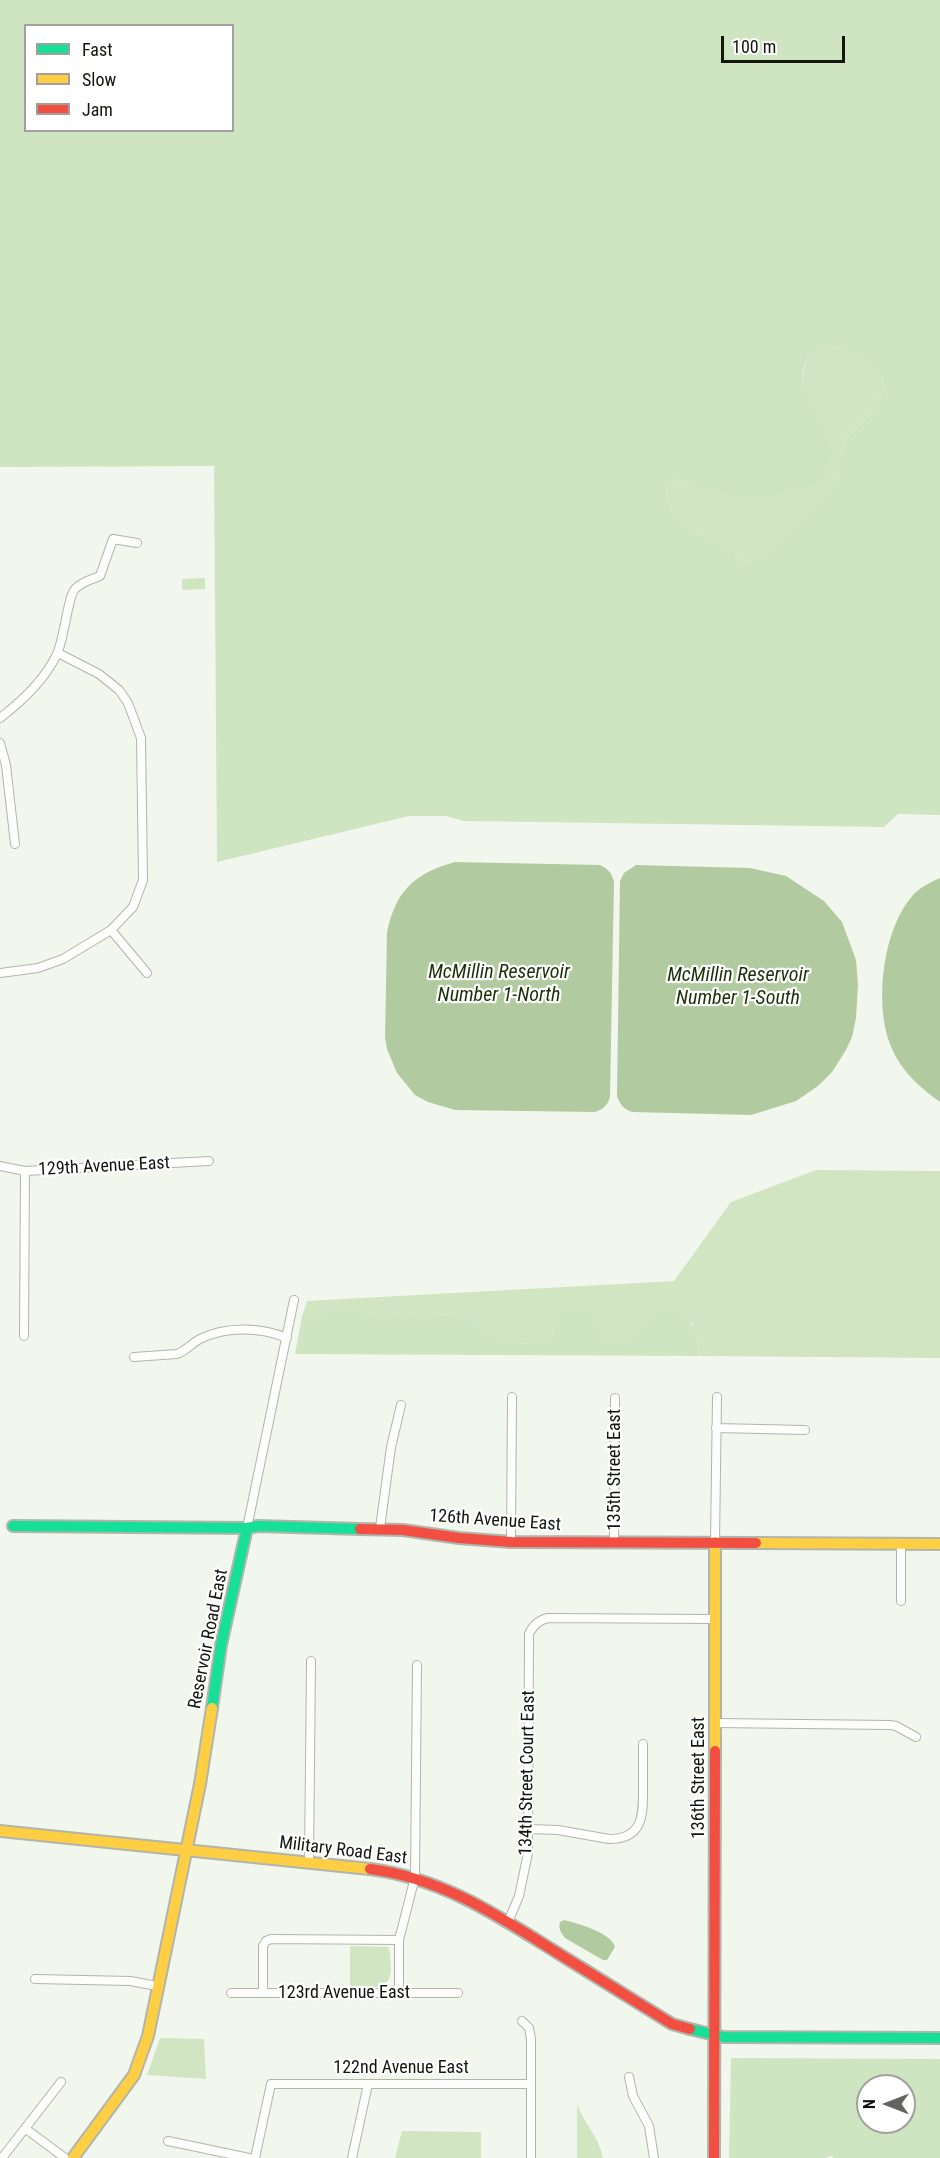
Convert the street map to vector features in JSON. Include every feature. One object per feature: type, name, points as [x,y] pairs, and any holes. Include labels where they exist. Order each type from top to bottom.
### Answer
[{"type":"street","points":[[0,718],[20,701],[58,654],[71,595],[74,589],[100,576],[113,539],[137,543]]},
{"type":"street","points":[[0,973],[38,968],[63,959],[111,930],[134,907],[143,880],[141,738],[130,708],[119,690],[99,674],[58,654]]},
{"type":"street","points":[[0,743],[6,765],[15,844]]},
{"type":"street","points":[[111,930],[147,973]]},
{"type":"street","name":"129th Avenue East","points":[[0,1166],[25,1171],[209,1161]]},
{"type":"street","points":[[24,1336],[25,1171]]},
{"type":"street","name":"Reservoir Road East","points":[[73,2158],[134,2075],[148,2036],[187,1851],[205,1754],[219,1655],[294,1300]]},
{"type":"street","points":[[134,1357],[177,1354],[202,1338],[224,1331],[258,1330],[287,1338]]},
{"type":"street","points":[[511,1542],[512,1397]]},
{"type":"street","name":"136th Street East","points":[[714,2158],[717,1397]]},
{"type":"street","name":"135th Street East","points":[[614,1542],[615,1398]]},
{"type":"street","points":[[380,1528],[390,1446],[401,1406]]},
{"type":"street","points":[[716,1428],[805,1430]]},
{"type":"street","name":"126th Avenue East","points":[[13,1526],[380,1528],[471,1540],[511,1542],[940,1544]]},
{"type":"street","points":[[901,1543],[901,1601]]},
{"type":"street","name":"134th Street Court East","points":[[508,1922],[525,1876],[529,1829],[529,1634],[536,1623],[548,1618],[715,1618]]},
{"type":"street","points":[[309,1863],[311,1661]]},
{"type":"street","points":[[399,1993],[399,1940],[415,1877],[417,1665]]},
{"type":"street","points":[[715,1723],[890,1725],[916,1737]]},
{"type":"street","points":[[529,1829],[558,1830],[617,1839],[629,1835],[643,1815],[643,1744]]},
{"type":"street","name":"Military Road East","points":[[0,1831],[387,1871],[415,1877],[459,1895],[508,1922],[672,2024],[714,2036]]},
{"type":"street","points":[[263,1993],[263,1946],[271,1939],[399,1940]]},
{"type":"street","points":[[35,1979],[120,1980],[157,1986]]},
{"type":"street","name":"123rd Avenue East","points":[[231,1994],[458,1993]]},
{"type":"street","points":[[522,2021],[529,2028],[531,2038],[531,2158]]},
{"type":"street","points":[[714,2036],[940,2038]]},
{"type":"street","points":[[629,2077],[633,2096],[649,2126],[654,2158]]},
{"type":"street","points":[[2,2156],[26,2129],[61,2082]]},
{"type":"street","name":"122nd Avenue East","points":[[255,2158],[271,2084],[531,2084]]},
{"type":"street","points":[[352,2158],[368,2084]]},
{"type":"street","points":[[26,2129],[65,2158]]},
{"type":"street","points":[[168,2141],[249,2158]]},
{"type":"shaded area","points":[[0,0],[940,0],[940,815],[898,814],[884,827],[464,821],[446,816],[409,816],[217,862],[214,466],[0,467]],"holes":[[[834,345],[864,358],[882,377],[884,389],[873,412],[848,437],[841,456],[837,482],[767,553],[760,558],[742,563],[734,557],[735,550],[699,535],[679,521],[668,500],[668,486],[677,478],[720,493],[771,495],[799,491],[819,482],[828,468],[831,453],[829,440],[804,385],[803,372],[808,359],[820,346]]]},
{"type":"shaded area","points":[[820,345],[834,345],[864,358],[882,377],[884,389],[873,412],[848,437],[841,456],[837,482],[767,553],[760,558],[742,563],[734,557],[734,550],[699,535],[679,521],[668,500],[668,486],[677,478],[719,493],[827,436],[809,402],[803,378],[804,366],[810,355]]},
{"type":"shaded area","points":[[205,578],[205,589],[182,590],[182,579]]},
{"type":"shaded area","points":[[816,1170],[940,1171],[940,1358],[700,1356],[692,1323],[656,1312],[628,1340],[614,1346],[606,1346],[600,1334],[560,1313],[552,1335],[534,1343],[512,1344],[492,1335],[479,1322],[464,1314],[385,1316],[337,1308],[314,1317],[302,1317],[307,1301],[674,1281],[731,1202]]},
{"type":"shaded area","points":[[580,1307],[592,1313],[606,1345],[628,1340],[656,1311],[678,1314],[685,1317],[693,1327],[700,1356],[295,1354],[302,1317],[314,1317],[337,1308],[385,1316],[464,1314],[479,1322],[492,1335],[512,1344],[534,1343],[552,1335],[560,1313]]},
{"type":"shaded area","points":[[350,1946],[388,1947],[391,1967],[390,1976],[384,1985],[378,1987],[350,1986]]},
{"type":"shaded area","points":[[160,2038],[204,2039],[206,2079],[147,2075]]},
{"type":"shaded area","points":[[731,2058],[940,2059],[940,2158],[834,2158],[831,2156],[825,2158],[729,2158]]},
{"type":"shaded area","points":[[577,2104],[598,2143],[603,2158],[577,2158]]},
{"type":"shaded area","points":[[402,2131],[481,2132],[481,2158],[395,2158]]},
{"type":"water","name":"McMillin Reservoir Number 1-North","points":[[455,862],[600,865],[610,873],[614,881],[610,1096],[607,1104],[601,1110],[595,1112],[455,1110],[428,1102],[415,1095],[397,1073],[387,1049],[385,1037],[387,932],[391,917],[409,885],[441,866]]},
{"type":"water","name":"McMillin Reservoir Number 1-South","points":[[636,865],[750,868],[786,876],[824,901],[842,922],[856,960],[858,984],[856,1018],[852,1037],[846,1050],[832,1072],[818,1086],[796,1101],[751,1115],[632,1112],[622,1106],[617,1096],[620,881],[624,873]]},
{"type":"water","points":[[940,878],[940,1102],[910,1077],[894,1053],[885,1027],[882,988],[884,966],[894,926],[916,892]]},
{"type":"water","points":[[564,1920],[593,1929],[608,1937],[615,1947],[607,1960],[603,1960],[565,1938],[559,1926]]},
{"type":"traffic: fast","points":[[13,1526],[247,1528],[258,1526],[360,1529]]},
{"type":"traffic: fast","points":[[212,1708],[221,1645],[247,1528]]},
{"type":"traffic: fast","points":[[690,2029],[723,2037],[940,2038]]},
{"type":"traffic: slow","points":[[715,1542],[715,1751]]},
{"type":"traffic: slow","points":[[756,1543],[940,1544]]},
{"type":"traffic: slow","points":[[73,2158],[134,2075],[148,2036],[200,1784],[212,1708]]},
{"type":"traffic: slow","points":[[0,1831],[370,1869]]},
{"type":"traffic: jam","points":[[360,1529],[403,1530],[511,1542],[756,1543]]},
{"type":"traffic: jam","points":[[714,2158],[715,1751]]},
{"type":"traffic: jam","points":[[370,1869],[421,1881],[468,1900],[672,2024],[690,2029]]}]
